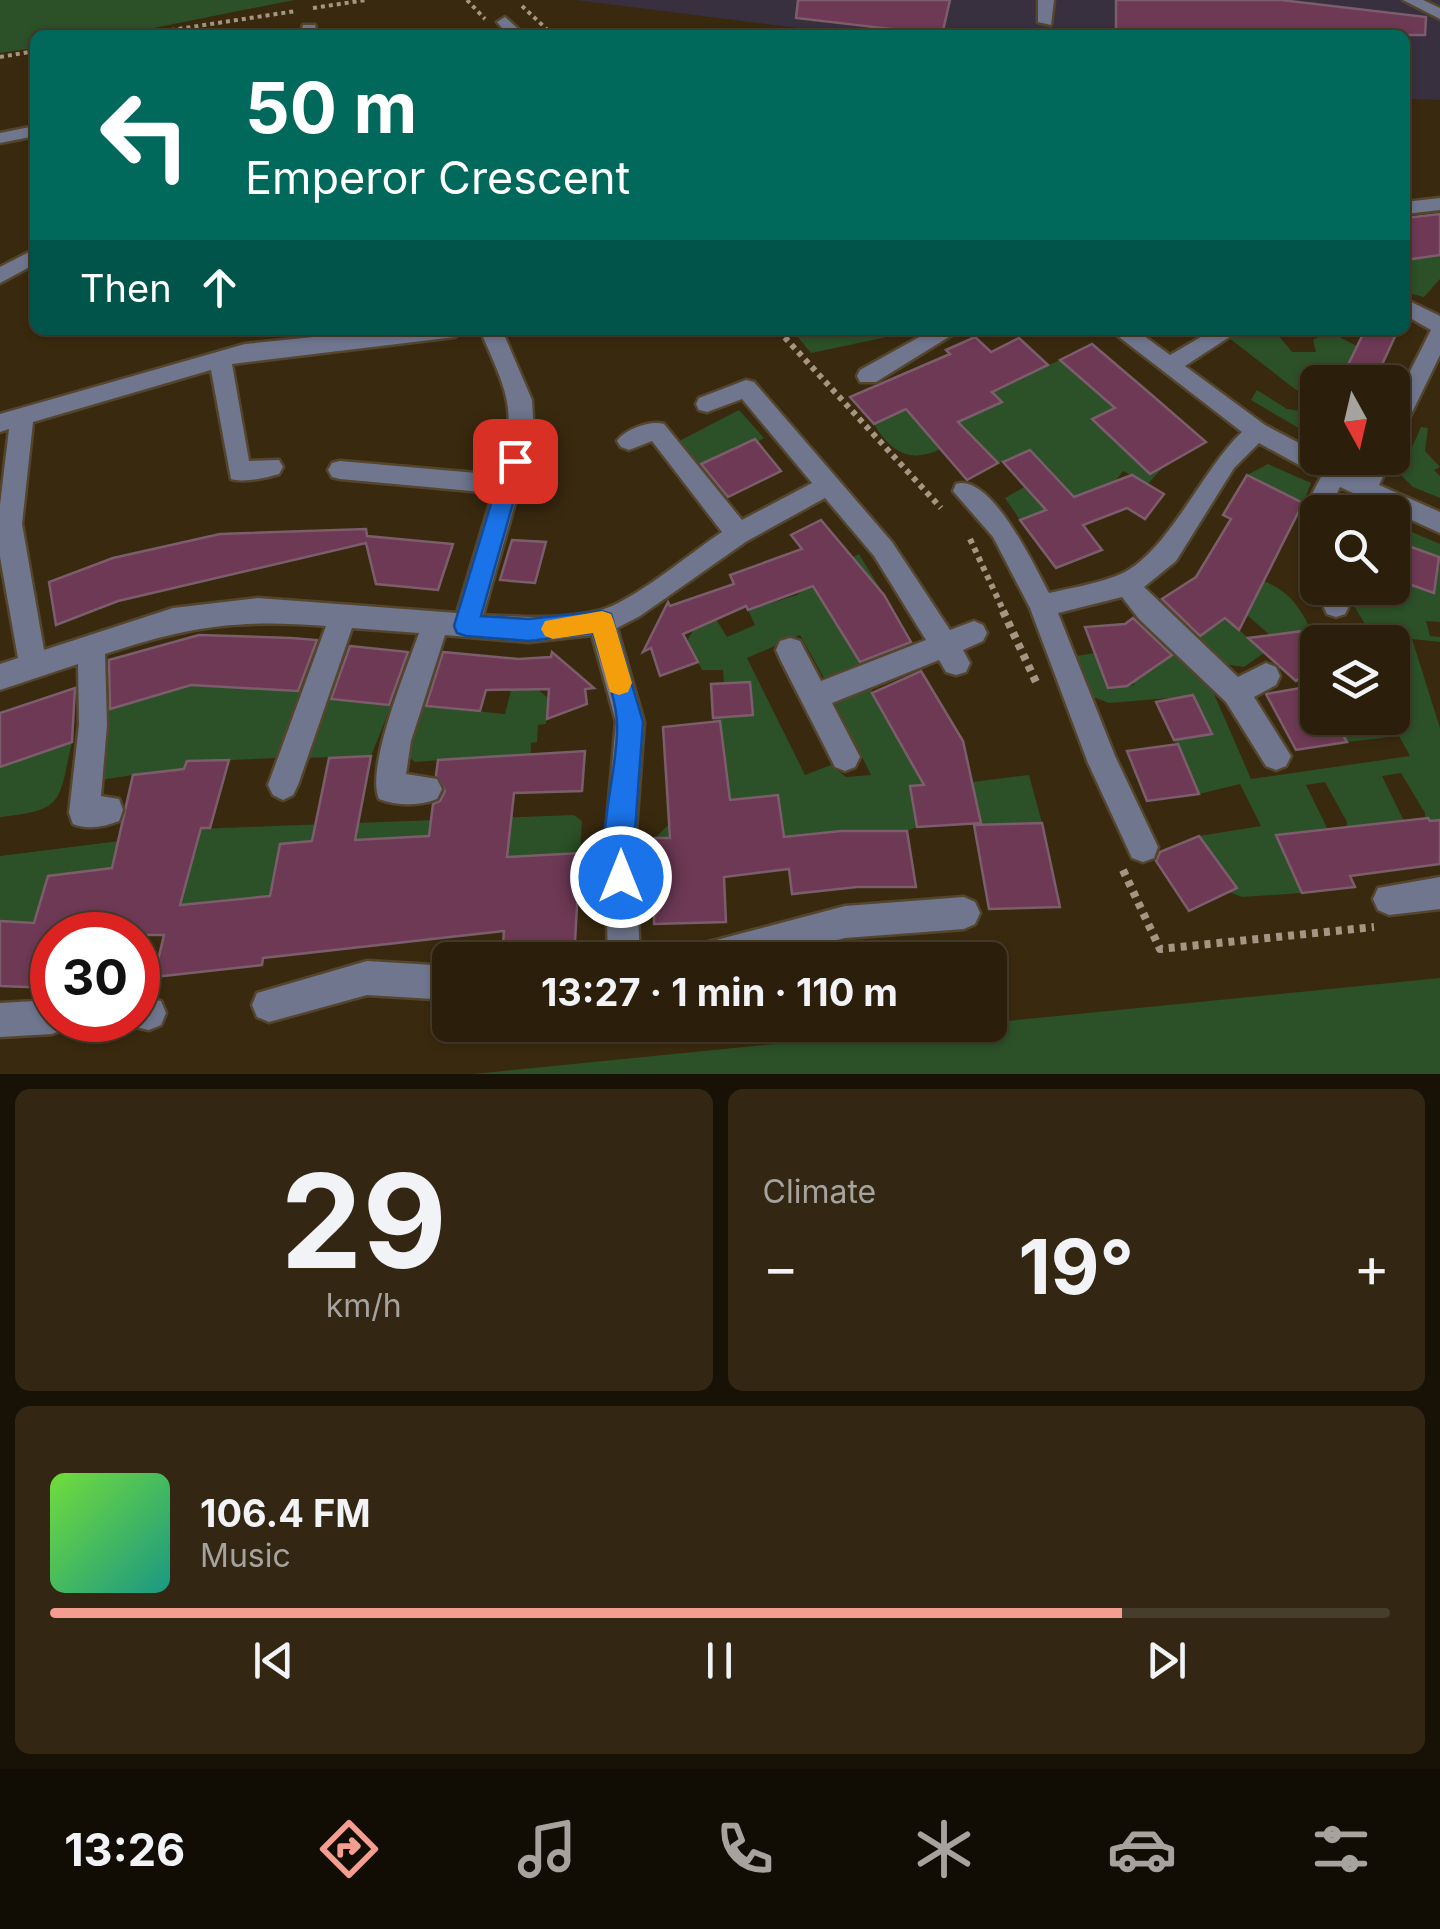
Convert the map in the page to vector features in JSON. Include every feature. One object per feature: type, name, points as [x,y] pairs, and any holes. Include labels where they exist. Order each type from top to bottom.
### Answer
[{"type":"street","points":[[1046,0],[1046,22]]},
{"type":"street","points":[[1411,0],[1440,14]]},
{"type":"street","points":[[0,138],[30,132]]},
{"type":"street","points":[[1410,207],[1440,204]]},
{"type":"street","points":[[0,276],[30,258]]},
{"type":"street","points":[[1410,309],[1440,325]]},
{"type":"street","points":[[1410,394],[1440,333]]},
{"type":"street","points":[[33,663],[13,561],[11,421],[220,358],[243,341],[359,335]]},
{"type":"street","points":[[466,626],[522,438],[521,400],[494,335]]},
{"type":"street","points":[[868,376],[940,335]]},
{"type":"street","points":[[1127,335],[1258,431],[1300,454]]},
{"type":"street","points":[[1170,365],[1220,335]]},
{"type":"street","points":[[220,358],[239,472],[272,467]]},
{"type":"street","points":[[707,404],[746,388],[883,549],[950,654]]},
{"type":"street","points":[[629,440],[656,430],[738,534]]},
{"type":"street","points":[[1042,606],[1126,585],[1167,553],[1226,461],[1258,431]]},
{"type":"street","points":[[340,470],[508,485]]},
{"type":"street","points":[[1340,475],[1440,523]]},
{"type":"street","points":[[1365,489],[1372,475]]},
{"type":"street","points":[[0,677],[90,644],[173,620],[258,609],[529,630],[602,622],[631,608],[738,534],[829,485]]},
{"type":"street","points":[[965,491],[1002,530],[1022,564],[1062,652],[1103,763],[1144,847]]},
{"type":"street","points":[[1126,585],[1148,611],[1236,693],[1276,756]]},
{"type":"street","points":[[284,785],[344,614]]},
{"type":"street","points":[[602,622],[630,722],[620,844],[623,942]]},
{"type":"street","points":[[427,789],[388,789],[397,741],[435,624]]},
{"type":"street","points":[[816,696],[950,654],[974,633]]},
{"type":"street","points":[[90,644],[94,725],[84,813],[108,810]]},
{"type":"street","points":[[790,650],[845,757]]},
{"type":"street","points":[[1236,693],[1266,676]]},
{"type":"street","points":[[1389,899],[1440,893]]},
{"type":"street","points":[[769,942],[845,922],[964,913]]},
{"type":"street","points":[[269,1004],[367,978],[432,982]]},
{"type":"street","points":[[0,1020],[30,1019]]},
{"type":"path","points":[[171,30],[366,0]]},
{"type":"path","points":[[0,56],[30,52]]},
{"type":"path","points":[[782,335],[800,356]]},
{"type":"shaded area","points":[[575,0],[1440,0],[1440,100],[1410,99],[1410,30],[815,30]]},
{"type":"green space","points":[[0,0],[294,0],[144,30],[30,30],[30,49],[0,53]]},
{"type":"green space","points":[[1440,254],[1440,279],[1424,297],[1410,293],[1410,259]]},
{"type":"green space","points":[[796,335],[891,335],[887,337],[811,353]]},
{"type":"green space","points":[[1278,335],[1292,352],[1316,352],[1313,340],[1321,335],[1342,335],[1341,338],[1357,346],[1348,365],[1300,365],[1300,391],[1229,338]]},
{"type":"green space","points":[[995,349],[1024,376],[1060,360],[1117,407],[1093,419],[1143,450],[1162,468],[1148,484],[1123,471],[1105,494],[1119,504],[1111,515],[1091,491],[1062,501],[1080,526],[1040,512],[1020,520],[1005,498],[1050,472],[1030,450],[998,463],[970,435],[929,453],[906,454],[895,449],[874,424],[907,409],[931,438],[940,406],[1001,401],[983,383],[1000,360],[991,352]]},
{"type":"green space","points":[[1257,390],[1287,409],[1300,411],[1300,429],[1251,400]]},
{"type":"green space","points":[[739,410],[764,438],[697,465],[680,449],[681,440]]},
{"type":"green space","points":[[1421,427],[1428,428],[1425,451],[1440,467],[1434,470],[1440,476],[1440,498],[1413,487],[1401,475],[1410,475],[1410,452]]},
{"type":"green space","points":[[1268,464],[1311,483],[1306,495],[1300,495],[1300,502],[1247,475]]},
{"type":"green space","points":[[1410,531],[1440,544],[1440,622],[1426,621],[1430,636],[1440,637],[1440,642],[1412,639],[1440,728],[1440,820],[1425,822],[1425,813],[1401,773],[1382,776],[1404,821],[1346,828],[1347,822],[1325,782],[1306,785],[1327,828],[1276,835],[1302,893],[1242,897],[1229,892],[1236,887],[1199,836],[1261,826],[1240,784],[1199,794],[1174,740],[1211,733],[1194,696],[1109,703],[1093,697],[1076,656],[1095,653],[1109,688],[1134,685],[1122,654],[1154,650],[1142,622],[1146,624],[1211,687],[1251,779],[1410,756],[1399,736],[1347,742],[1343,735],[1410,735],[1410,625],[1366,625],[1353,605],[1410,605],[1410,570],[1438,557],[1410,546]]},
{"type":"green space","points":[[859,554],[884,595],[835,615],[862,666],[824,678],[800,635],[747,658],[805,775],[831,765],[846,777],[871,775],[834,701],[872,686],[872,693],[927,769],[917,827],[907,831],[785,838],[655,838],[667,826],[781,814],[777,795],[729,801],[719,721],[713,718],[753,715],[750,682],[724,683],[723,670],[702,670],[687,641],[694,629],[716,619],[727,637],[755,625],[748,610],[797,595],[821,574]]},
{"type":"green space","points":[[1264,581],[1293,601],[1308,625],[1300,625],[1300,634],[1278,642],[1248,616],[1235,626],[1264,653],[1244,667],[1224,664],[1194,640],[1252,602]]},
{"type":"green space","points":[[198,683],[301,691],[276,758],[187,762],[167,830],[574,815],[582,821],[580,853],[549,855],[507,868],[510,828],[462,871],[375,839],[281,844],[273,895],[171,905],[181,899],[193,858],[149,859],[136,902],[93,870],[48,876],[40,912],[30,912],[30,923],[0,921],[0,856],[159,836],[133,775],[101,780],[105,710]]},
{"type":"green space","points":[[537,689],[548,698],[546,724],[538,725],[537,742],[531,743],[529,793],[514,791],[479,757],[415,762],[403,752],[415,705],[505,714],[511,690]]},
{"type":"green space","points":[[327,699],[391,706],[371,756],[302,758]]},
{"type":"green space","points":[[72,742],[55,799],[37,811],[0,817],[0,767]]},
{"type":"green space","points":[[1029,775],[1042,823],[1011,824],[982,869],[981,823],[972,782]]},
{"type":"green space","points":[[1440,978],[1440,1074],[473,1074],[795,1042],[1007,1042],[1007,1021]]},
{"type":"building","points":[[798,0],[950,0],[943,30],[899,30],[796,18]]},
{"type":"building","points":[[1116,0],[1281,0],[1426,17],[1425,35],[1410,35],[1410,30],[1116,30]]},
{"type":"building","points":[[1440,214],[1440,255],[1410,259],[1410,217]]},
{"type":"building","points":[[1363,335],[1396,335],[1382,365],[1348,365]]},
{"type":"building","points":[[975,337],[991,352],[1019,338],[1048,365],[992,392],[1002,402],[958,422],[998,463],[967,480],[906,409],[874,424],[850,397],[950,354],[946,350]]},
{"type":"building","points":[[1092,344],[1206,442],[1150,474],[1092,419],[1115,408],[1060,360]]},
{"type":"building","points":[[755,439],[781,471],[728,497],[701,464]]},
{"type":"building","points":[[1030,450],[1074,497],[1132,475],[1164,494],[1145,519],[1127,508],[1083,525],[1102,550],[1056,568],[1020,520],[1046,510],[1003,462]]},
{"type":"building","points":[[1247,475],[1300,502],[1300,509],[1239,630],[1225,618],[1200,636],[1162,599],[1196,577],[1231,519],[1223,515]]},
{"type":"building","points":[[821,520],[884,595],[911,642],[860,662],[813,586],[748,610],[746,606],[683,634],[698,662],[660,676],[651,648],[643,652],[668,602],[670,606],[734,584],[730,575],[802,549],[791,535]]},
{"type":"building","points":[[366,529],[367,536],[453,544],[438,590],[376,584],[366,543],[118,601],[56,625],[49,582],[113,558],[220,534]]},
{"type":"building","points":[[512,540],[546,542],[535,583],[500,580]]},
{"type":"building","points":[[1410,547],[1439,557],[1434,593],[1410,584]]},
{"type":"building","points":[[1133,618],[1172,655],[1127,686],[1108,688],[1085,627],[1125,624]]},
{"type":"building","points":[[1300,631],[1300,678],[1296,681],[1248,638]]},
{"type":"building","points":[[199,635],[317,640],[298,691],[191,685],[110,709],[109,660]]},
{"type":"building","points":[[350,646],[408,652],[389,705],[331,699]]},
{"type":"building","points":[[443,652],[518,659],[551,657],[552,652],[594,688],[585,689],[587,704],[547,719],[549,689],[486,690],[480,711],[426,706]]},
{"type":"building","points":[[921,671],[963,741],[981,823],[917,827],[910,786],[924,785],[872,693]]},
{"type":"building","points":[[750,682],[753,715],[713,718],[711,684]]},
{"type":"building","points":[[75,688],[72,742],[0,767],[0,713]]},
{"type":"building","points":[[1300,688],[1300,735],[1343,735],[1347,742],[1296,750],[1266,694]]},
{"type":"building","points":[[1193,695],[1212,734],[1174,740],[1156,702]]},
{"type":"building","points":[[720,721],[730,800],[778,795],[784,837],[841,831],[907,831],[916,887],[857,887],[792,894],[789,869],[724,877],[726,922],[654,924],[655,838],[670,838],[663,727]]},
{"type":"building","points":[[1178,744],[1199,794],[1147,801],[1127,751]]},
{"type":"building","points":[[585,751],[582,791],[514,793],[507,857],[580,853],[575,942],[503,942],[504,931],[263,958],[262,965],[160,976],[164,935],[160,935],[160,912],[37,912],[48,876],[112,868],[133,775],[184,769],[187,761],[229,760],[210,828],[201,828],[180,905],[270,896],[280,844],[312,841],[329,758],[371,756],[355,840],[429,836],[433,804],[440,801],[445,791],[436,775],[438,760]]},
{"type":"building","points":[[1428,818],[1440,820],[1440,864],[1350,876],[1355,887],[1302,893],[1276,835]]},
{"type":"building","points":[[1042,823],[1060,907],[989,909],[974,825]]},
{"type":"building","points":[[1199,836],[1237,888],[1189,911],[1156,861],[1160,852]]},
{"type":"building","points":[[0,921],[30,923],[30,987],[0,986]]},
{"type":"slow traffic","points":[[553,629],[602,622],[619,683]]},
{"type":"route","points":[[515,461],[466,626],[529,630],[602,622],[630,722],[621,877]]}]
